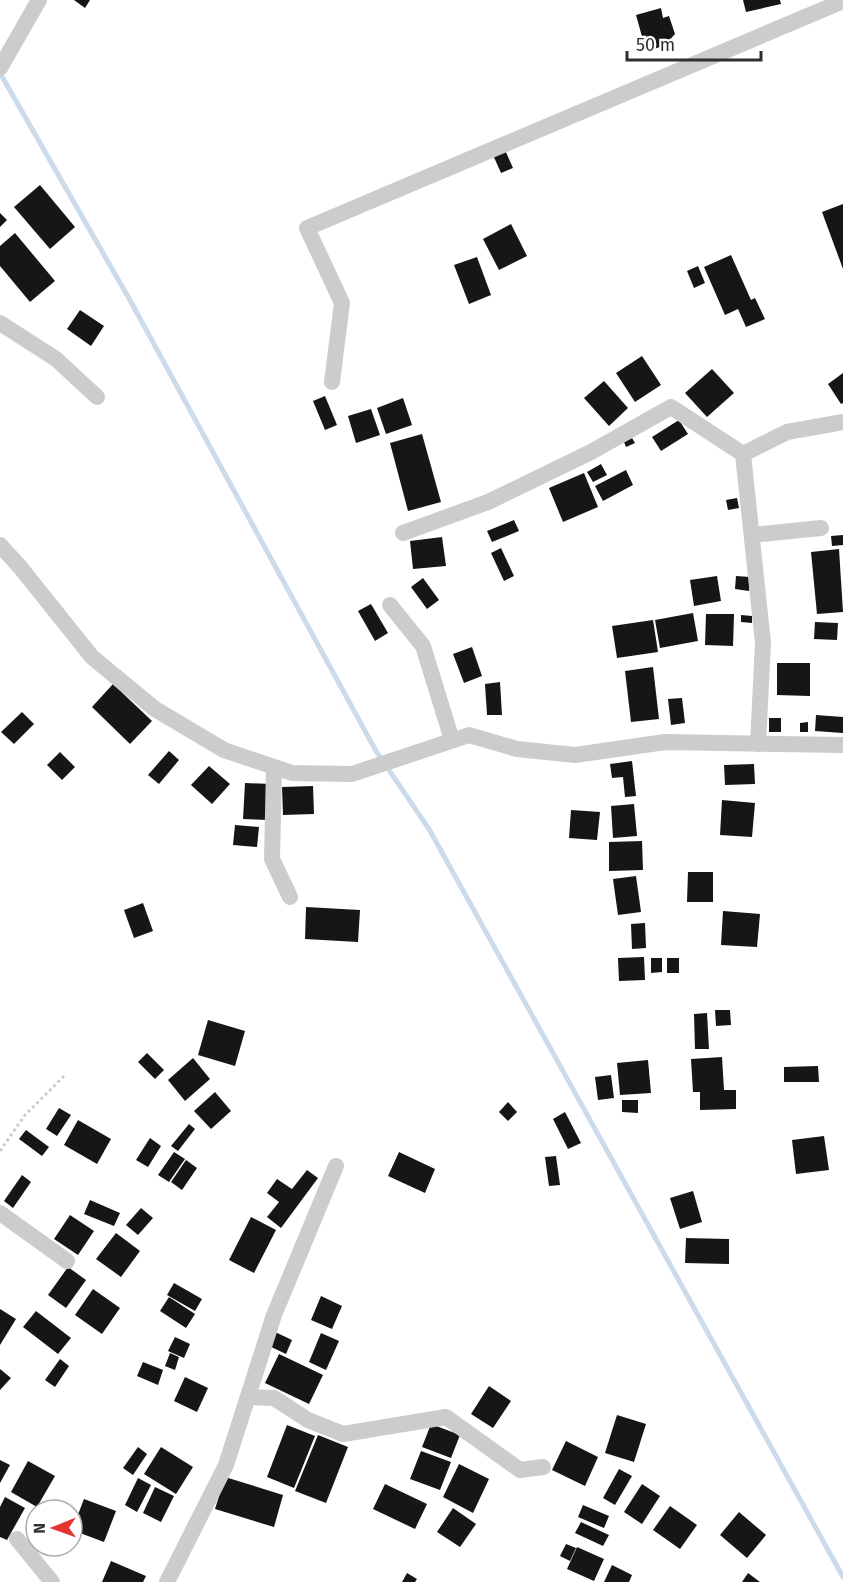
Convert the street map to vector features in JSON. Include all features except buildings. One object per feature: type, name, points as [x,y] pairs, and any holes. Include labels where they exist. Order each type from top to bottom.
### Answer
[{"type":"street","points":[[0,68],[39,0]]},
{"type":"street","points":[[332,382],[342,303],[306,228],[843,1]]},
{"type":"street","points":[[0,323],[56,359],[97,397]]},
{"type":"street","points":[[403,533],[488,502],[591,452],[671,407],[743,454]]},
{"type":"street","points":[[743,454],[787,432],[843,422]]},
{"type":"street","points":[[743,454],[763,643],[758,744]]},
{"type":"street","points":[[752,535],[821,528]]},
{"type":"street","points":[[0,545],[92,657],[155,709],[224,750],[292,773],[352,774],[470,735],[517,749],[575,755],[664,742],[843,745]]},
{"type":"street","points":[[390,605],[423,646],[452,740]]},
{"type":"street","points":[[274,767],[272,859],[290,897]]},
{"type":"street","points":[[167,1582],[226,1465],[274,1315],[336,1166]]},
{"type":"street","points":[[0,1213],[68,1261]]},
{"type":"street","points":[[248,1397],[274,1398],[308,1420],[343,1434],[446,1417],[520,1470],[543,1467]]},
{"type":"street","points":[[17,1539],[52,1582]]},
{"type":"path","points":[[0,1151],[25,1115],[64,1076]]},
{"type":"waterway","points":[[0,73],[131,302],[376,751],[429,829],[843,1577]]}]
